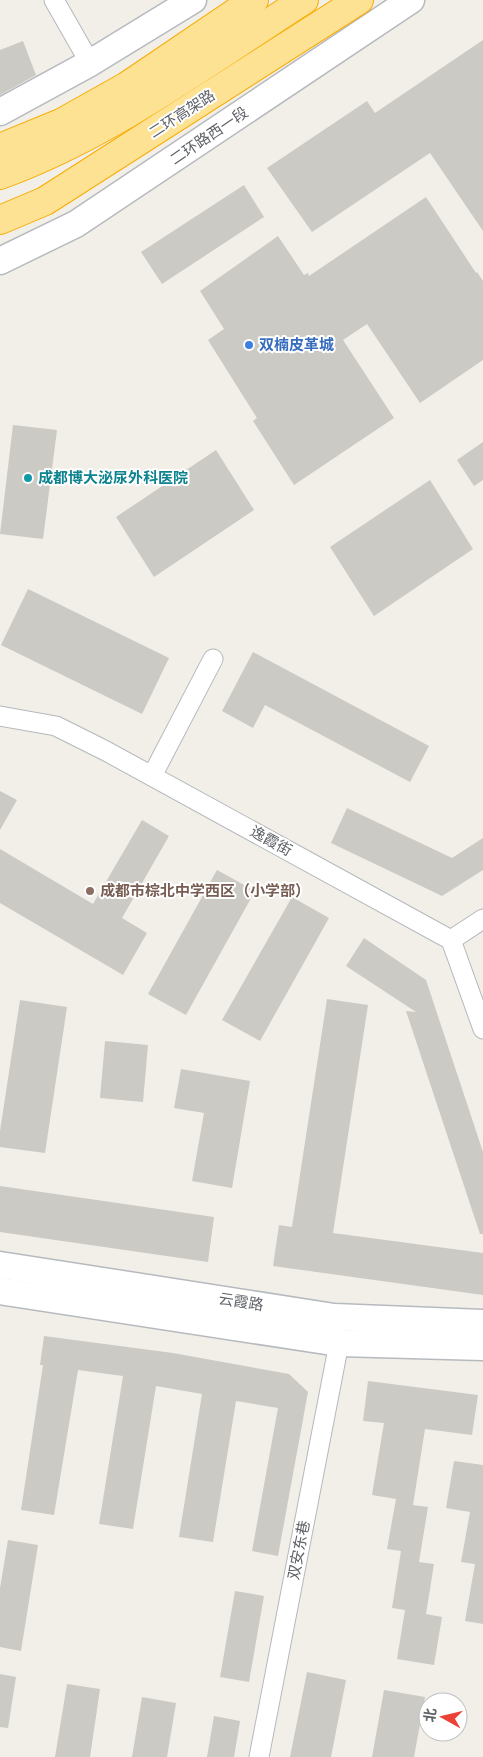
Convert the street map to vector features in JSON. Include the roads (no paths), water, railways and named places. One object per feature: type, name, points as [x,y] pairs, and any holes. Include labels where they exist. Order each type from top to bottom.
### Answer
[{"type":"highway","points":[[0,148],[61,123],[127,86],[254,0]]},
{"type":"highway","name":"二环高架路","points":[[0,176],[27,166],[139,107],[304,0]]},
{"type":"highway","name":"二环高架路","points":[[0,220],[45,201],[359,0]]},
{"type":"street","points":[[54,0],[90,63]]},
{"type":"street","points":[[0,112],[90,63],[193,0]]},
{"type":"street","name":"二环路西一段","points":[[0,261],[76,224],[411,0]]},
{"type":"street","points":[[152,776],[213,660]]},
{"type":"street","name":"逸霞街","points":[[0,716],[56,726],[152,776],[451,940]]},
{"type":"street","points":[[483,919],[451,940],[483,1029]]},
{"type":"street","name":"云霞路","points":[[0,1265],[334,1317],[483,1323]]},
{"type":"street","points":[[0,1291],[339,1343],[483,1347]]},
{"type":"street","name":"双安东巷","points":[[259,1757],[339,1343]]},
{"type":"place","name":"双楠皮革城","points":[[249,345]]},
{"type":"place","name":"成都博大泌尿外科医院","points":[[28,478]]},
{"type":"place","name":"成都市棕北中学西区（小学部）","points":[[90,891]]}]
